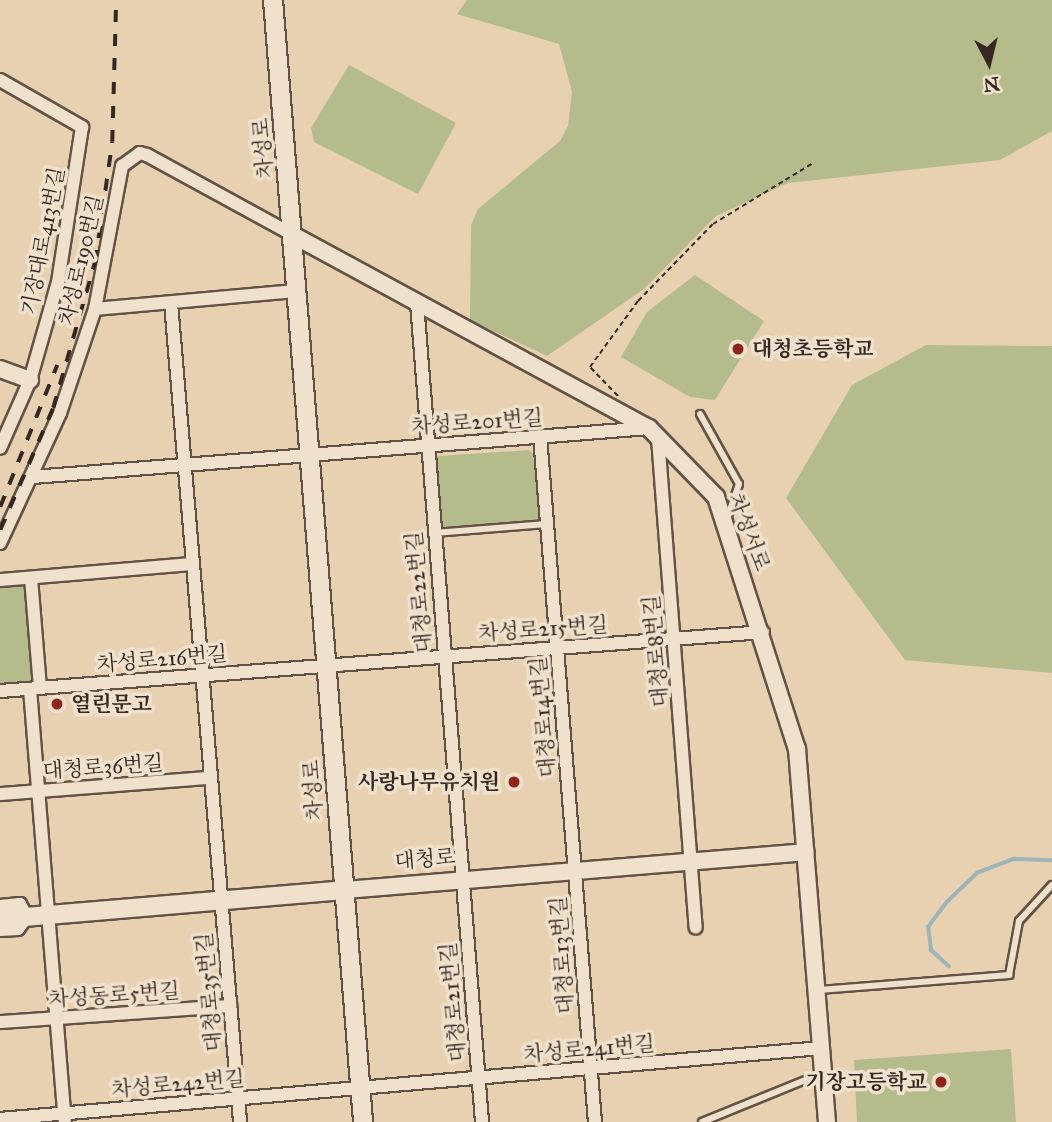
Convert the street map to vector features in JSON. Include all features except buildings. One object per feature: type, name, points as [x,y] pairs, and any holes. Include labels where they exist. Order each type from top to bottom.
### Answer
[{"type":"main road","name":"차성로","points":[[273,0],[363,1122]]},
{"type":"main road","name":"대청로","points":[[0,919],[344,890]]},
{"type":"street","name":"기장대로413번길","points":[[0,80],[82,127],[58,282],[30,380],[0,448]]},
{"type":"street","name":"차성로190번길","points":[[0,543],[33,477],[95,309],[122,166],[140,153],[293,234]]},
{"type":"street","name":"차성서로","points":[[293,234],[355,262],[420,297],[627,416],[654,433],[716,497],[763,632],[797,749],[827,1122]]},
{"type":"street","points":[[95,309],[295,291]]},
{"type":"street","name":"대청로22번길","points":[[420,297],[425,445],[463,878]]},
{"type":"street","points":[[171,303],[220,900]]},
{"type":"street","points":[[0,369],[30,380]]},
{"type":"street","name":"차성로201번길","points":[[308,454],[540,436],[654,433]]},
{"type":"street","name":"대청로8번길","points":[[654,433],[674,638],[696,928]]},
{"type":"street","name":"대청로14번길","points":[[540,436],[575,869]]},
{"type":"street","points":[[33,477],[308,454]]},
{"type":"street","points":[[0,580],[191,564]]},
{"type":"street","points":[[31,578],[38,792],[65,1118]]},
{"type":"street","name":"차성로215번길","points":[[327,665],[763,632]]},
{"type":"street","name":"차성로216번길","points":[[0,691],[327,665]]},
{"type":"street","name":"대청로36번길","points":[[0,794],[209,778]]},
{"type":"street","name":"대청로","points":[[344,890],[463,878],[805,852]]},
{"type":"street","name":"대청로13번길","points":[[575,869],[595,1122]]},
{"type":"street","name":"대청로21번길","points":[[463,878],[482,1122]]},
{"type":"street","name":"대청로35번길","points":[[220,900],[240,1122]]},
{"type":"street","points":[[0,906],[20,904],[27,916],[18,929],[0,930]]},
{"type":"street","name":"차성동로5번길","points":[[0,1023],[230,1006]]},
{"type":"street","name":"차성로241번길","points":[[360,1088],[821,1048]]},
{"type":"street","name":"차성로242번길","points":[[0,1119],[65,1118],[237,1098],[360,1088]]},
{"type":"lane","points":[[700,414],[739,484],[726,521]]},
{"type":"lane","points":[[434,533],[547,524]]},
{"type":"lane","points":[[817,990],[1009,975],[1019,921],[1052,885]]},
{"type":"lane","points":[[702,1122],[823,1073]]},
{"type":"path","points":[[627,416],[616,390],[590,367],[638,301],[713,224],[813,163]]},
{"type":"green space","points":[[467,0],[1052,0],[1052,131],[1000,160],[788,183],[716,216],[644,289],[547,356],[470,320],[471,225],[478,209],[560,141],[568,126],[572,92],[559,44],[457,14]]},
{"type":"green space","points":[[349,65],[456,123],[418,194],[314,142],[311,128]]},
{"type":"green space","points":[[695,275],[764,321],[715,400],[690,397],[621,357],[647,312]]},
{"type":"green space","points":[[926,345],[1052,346],[1052,673],[905,660],[786,498],[852,385]]},
{"type":"green space","points":[[529,450],[536,457],[541,518],[534,523],[446,530],[439,526],[433,461],[438,456]]},
{"type":"green space","points":[[26,581],[36,682],[0,686],[0,582]]},
{"type":"green space","points":[[1011,1049],[1016,1122],[857,1122],[854,1060]]},
{"type":"waterway","points":[[949,967],[931,950],[928,927],[947,902],[977,873],[1014,859],[1052,860]]},
{"type":"railway","points":[[0,530],[53,408],[95,262],[112,142],[116,0]]},
{"type":"railway","points":[[0,507],[57,365]]},
{"type":"place","name":"대청초등학교","points":[[738,349]]},
{"type":"place","name":"열린문고","points":[[57,704]]},
{"type":"place","name":"사랑나무유치원","points":[[514,782]]},
{"type":"place","name":"기장고등학교","points":[[941,1082]]}]
